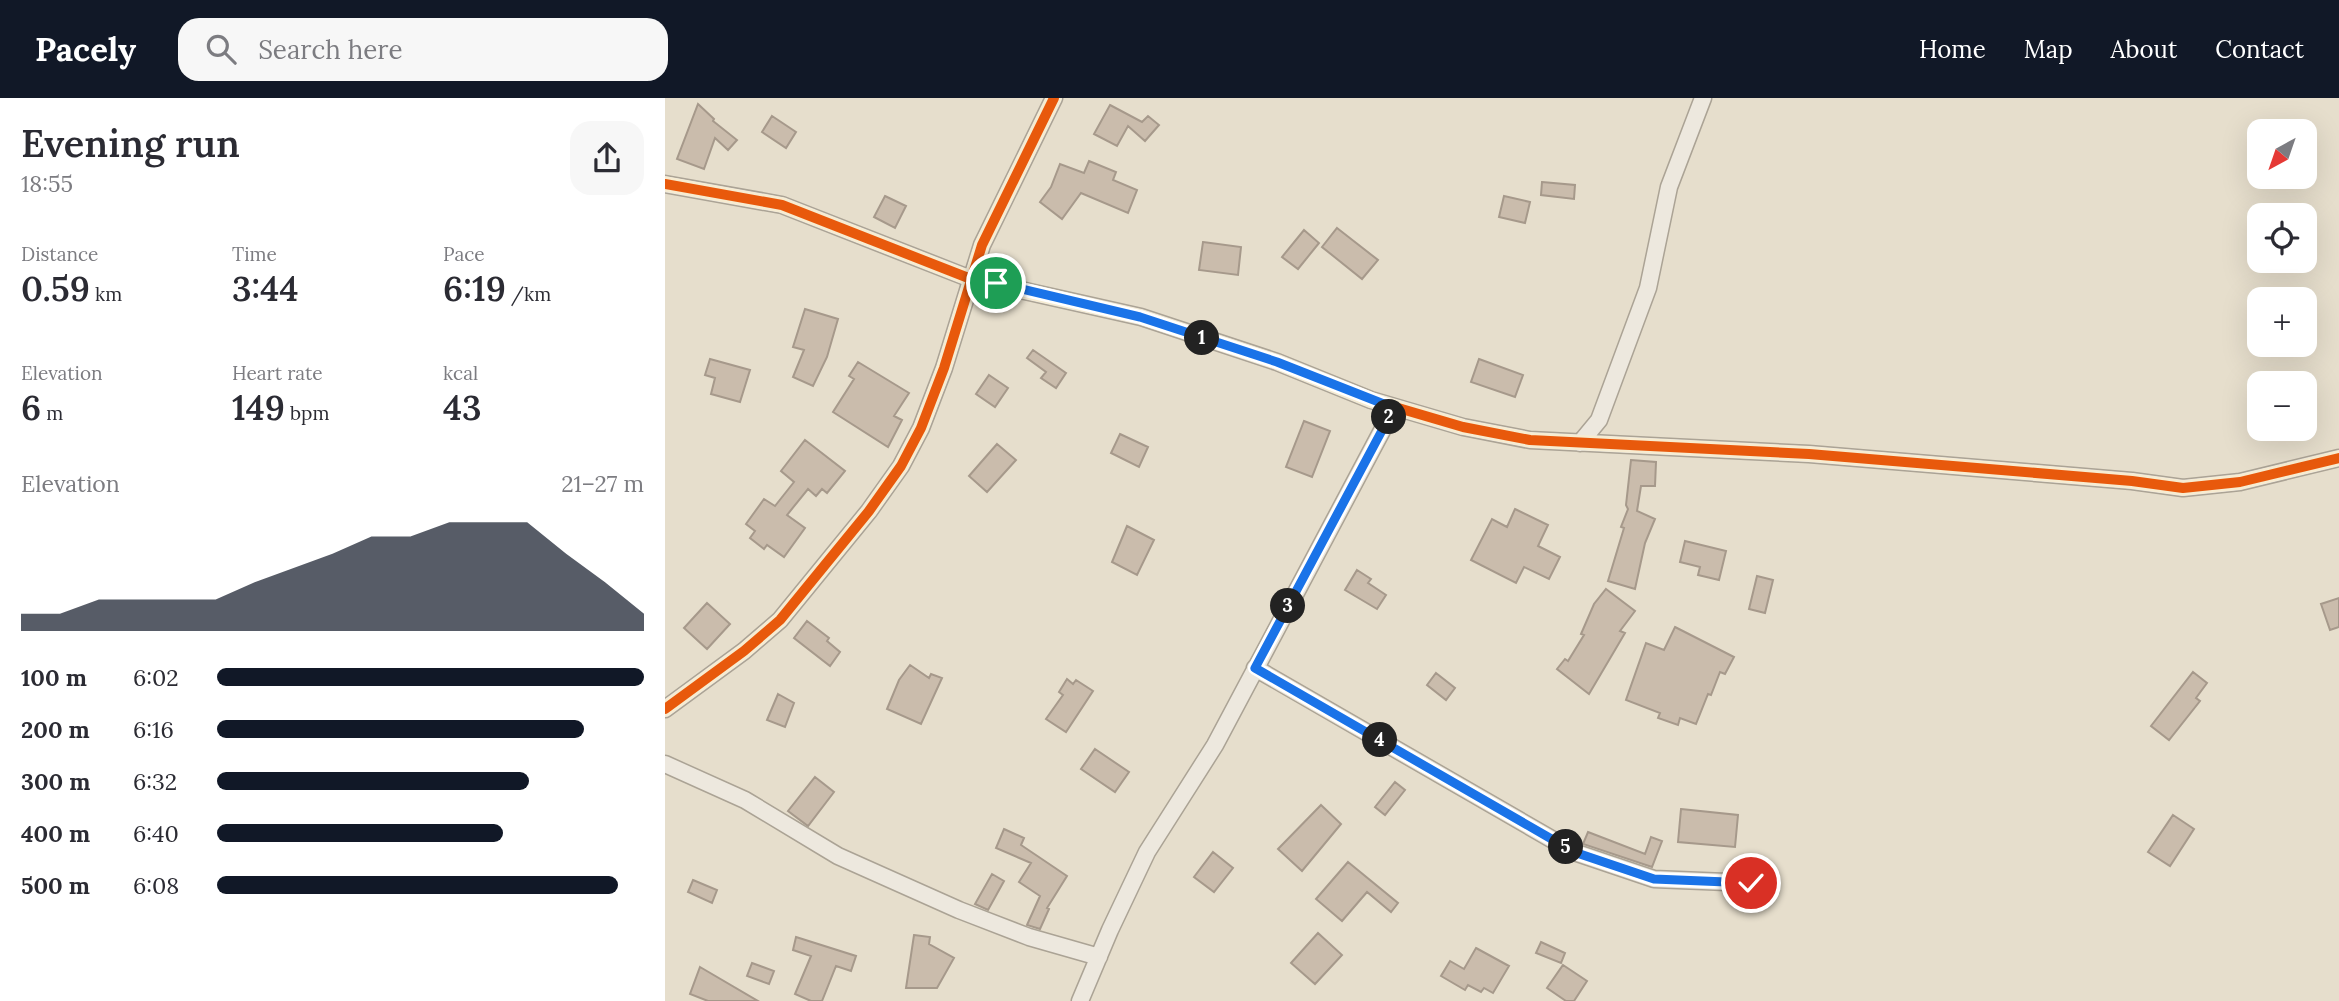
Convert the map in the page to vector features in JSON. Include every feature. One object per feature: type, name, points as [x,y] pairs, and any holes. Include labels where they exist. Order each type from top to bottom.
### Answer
[{"type":"street","points":[[665,709],[744,651],[780,620],[869,511],[901,466],[921,428],[944,368],[982,245],[1055,98]]},
{"type":"street","points":[[1580,443],[1599,420],[1647,288],[1669,187],[1703,98]]},
{"type":"street","points":[[665,184],[782,205],[971,279],[1140,317],[1277,362],[1394,408],[1463,427],[1530,440],[1809,454],[2132,481],[2183,488],[2278,475],[2339,458]]},
{"type":"street","points":[[1080,1001],[1147,852],[1215,745],[1394,408]]},
{"type":"street","points":[[1255,668],[1574,852],[1654,879],[1751,883]]},
{"type":"street","points":[[665,764],[745,800],[849,861],[1029,937],[1099,957]]},
{"type":"building","points":[[698,104],[713,121],[737,140],[728,150],[715,138],[704,169],[677,159]]},
{"type":"building","points":[[1110,105],[1142,122],[1148,116],[1159,125],[1145,141],[1128,126],[1117,146],[1094,134]]},
{"type":"building","points":[[772,116],[796,132],[786,148],[762,132]]},
{"type":"building","points":[[1089,161],[1116,172],[1113,180],[1137,190],[1128,213],[1081,193],[1062,219],[1040,202],[1051,187],[1060,164],[1084,173]]},
{"type":"building","points":[[1542,182],[1575,185],[1574,199],[1541,195]]},
{"type":"building","points":[[885,196],[906,206],[895,228],[874,217]]},
{"type":"building","points":[[1504,196],[1530,202],[1525,223],[1499,217]]},
{"type":"building","points":[[1337,228],[1378,260],[1362,279],[1322,247]]},
{"type":"building","points":[[1304,230],[1319,243],[1298,269],[1282,257]]},
{"type":"building","points":[[1203,242],[1241,247],[1238,275],[1199,270]]},
{"type":"building","points":[[805,309],[838,319],[827,357],[813,386],[793,377],[804,350],[793,347]]},
{"type":"building","points":[[1033,350],[1066,373],[1056,388],[1041,378],[1046,372],[1027,358]]},
{"type":"building","points":[[710,359],[750,370],[740,402],[711,394],[715,378],[705,375]]},
{"type":"building","points":[[1479,359],[1523,375],[1515,397],[1471,382]]},
{"type":"building","points":[[858,362],[909,393],[894,416],[902,420],[888,447],[833,412],[854,379],[849,376]]},
{"type":"building","points":[[989,375],[1008,388],[995,407],[976,394]]},
{"type":"building","points":[[1304,421],[1330,431],[1312,477],[1286,467]]},
{"type":"building","points":[[1120,434],[1148,447],[1139,467],[1111,453]]},
{"type":"building","points":[[805,440],[845,471],[827,493],[822,489],[816,496],[808,489],[787,515],[805,528],[784,557],[767,545],[764,549],[750,538],[755,531],[746,524],[764,499],[775,506],[794,482],[781,471]]},
{"type":"building","points":[[997,444],[1016,460],[987,492],[969,476]]},
{"type":"building","points":[[1631,460],[1656,462],[1655,486],[1641,486],[1637,511],[1655,519],[1645,543],[1635,589],[1608,581],[1628,509],[1626,505]]},
{"type":"building","points":[[1515,509],[1548,525],[1538,546],[1560,557],[1549,579],[1524,567],[1516,583],[1471,560],[1492,519],[1507,527]]},
{"type":"building","points":[[1127,526],[1154,540],[1137,575],[1112,562]]},
{"type":"building","points":[[1685,541],[1726,551],[1719,580],[1698,575],[1700,567],[1680,562]]},
{"type":"building","points":[[1357,570],[1371,579],[1368,583],[1386,595],[1377,609],[1345,590]]},
{"type":"building","points":[[1757,576],[1773,580],[1765,613],[1749,609]]},
{"type":"building","points":[[1606,589],[1635,611],[1620,631],[1625,633],[1589,694],[1557,669],[1565,659],[1568,661],[1584,635],[1581,634],[1594,604]]},
{"type":"building","points":[[2339,598],[2339,627],[2330,630],[2321,604]]},
{"type":"building","points":[[707,603],[730,624],[707,649],[684,628]]},
{"type":"building","points":[[807,621],[829,638],[827,641],[840,652],[830,666],[794,638]]},
{"type":"building","points":[[1675,627],[1734,657],[1725,674],[1720,672],[1696,724],[1680,718],[1678,725],[1658,718],[1660,713],[1626,700],[1646,643],[1664,650]]},
{"type":"building","points":[[910,665],[929,678],[931,674],[942,678],[921,724],[887,709],[899,680]]},
{"type":"building","points":[[2193,672],[2207,683],[2196,698],[2200,701],[2169,740],[2151,726]]},
{"type":"building","points":[[1436,673],[1455,688],[1446,700],[1427,685]]},
{"type":"building","points":[[1067,679],[1073,684],[1076,680],[1093,691],[1066,732],[1046,719],[1063,695],[1059,692]]},
{"type":"building","points":[[778,694],[794,703],[785,727],[767,720]]},
{"type":"building","points":[[1095,749],[1129,772],[1115,792],[1081,769]]},
{"type":"building","points":[[815,777],[834,792],[808,826],[788,811]]},
{"type":"building","points":[[1395,782],[1405,790],[1385,815],[1375,807]]},
{"type":"building","points":[[1321,805],[1341,824],[1302,871],[1278,849]]},
{"type":"building","points":[[1681,809],[1738,815],[1735,847],[1678,842]]},
{"type":"building","points":[[2173,815],[2194,829],[2170,866],[2148,852]]},
{"type":"building","points":[[1004,829],[1024,838],[1021,845],[1067,876],[1047,908],[1049,909],[1040,929],[1027,925],[1040,896],[1019,882],[1031,863],[996,848]]},
{"type":"building","points":[[1588,832],[1645,854],[1651,837],[1662,841],[1652,867],[1583,844]]},
{"type":"building","points":[[1213,852],[1233,868],[1214,892],[1194,877]]},
{"type":"building","points":[[1348,862],[1398,903],[1391,912],[1367,892],[1342,921],[1316,899]]},
{"type":"building","points":[[992,874],[1004,881],[988,910],[975,904]]},
{"type":"building","points":[[693,880],[717,890],[712,903],[688,892]]},
{"type":"building","points":[[1318,933],[1342,955],[1315,984],[1291,963]]},
{"type":"building","points":[[914,935],[930,937],[929,944],[954,958],[937,988],[906,988]]},
{"type":"building","points":[[796,937],[856,956],[851,971],[836,966],[822,1001],[811,1001],[795,994],[811,956],[793,950]]},
{"type":"building","points":[[1541,942],[1565,953],[1561,963],[1536,953]]},
{"type":"building","points":[[1476,948],[1509,966],[1493,993],[1484,988],[1481,992],[1468,985],[1465,990],[1441,976],[1450,961],[1464,969]]},
{"type":"building","points":[[752,963],[774,971],[769,984],[747,976]]},
{"type":"building","points":[[1563,965],[1587,981],[1574,1001],[1566,1001],[1547,988]]},
{"type":"building","points":[[700,967],[758,1001],[708,1001],[690,994]]},
{"type":"cycle path","points":[[665,709],[744,651],[780,620],[869,511],[901,466],[921,428],[944,368],[982,245],[1054,98]]},
{"type":"cycle path","points":[[665,184],[782,205],[971,279],[1141,317],[1277,362],[1371,400],[1463,427],[1530,440],[1809,454],[2132,481],[2183,488],[2240,482],[2339,458]]},
{"type":"route","points":[[996,283],[1140,317],[1277,362],[1394,408],[1255,668],[1574,852],[1654,879],[1751,883]]}]
